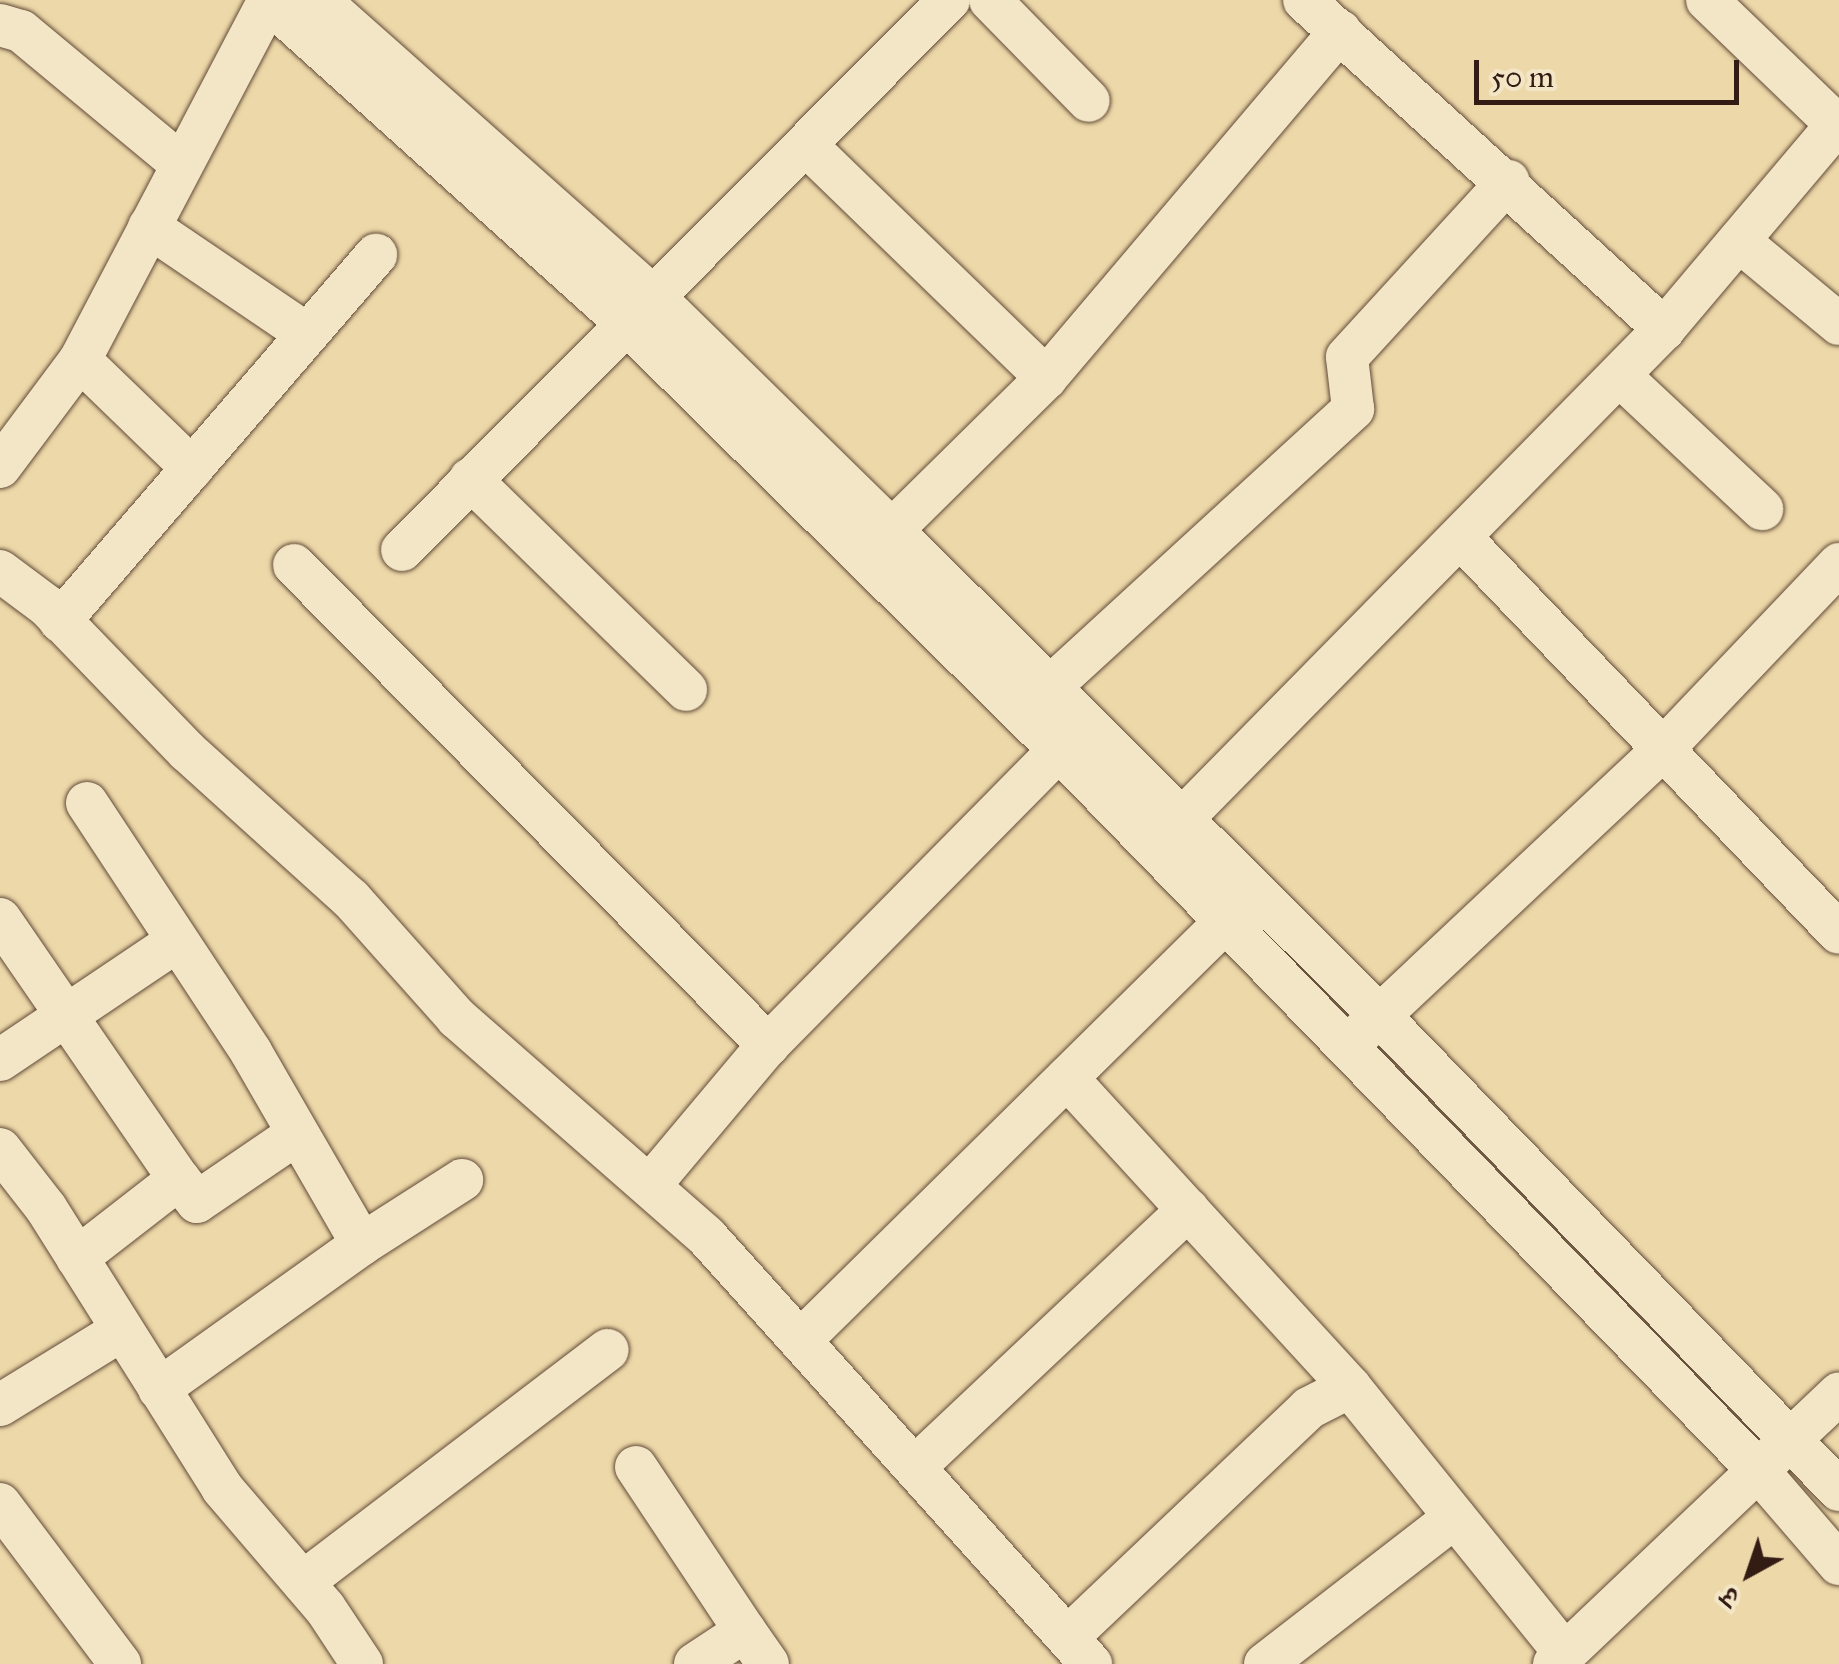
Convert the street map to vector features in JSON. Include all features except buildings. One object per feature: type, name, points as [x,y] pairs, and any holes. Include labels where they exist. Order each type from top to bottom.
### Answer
[{"type":"street","points":[[0,467],[80,360],[268,0],[640,310],[892,530],[1380,1016],[1792,1436],[1839,1490]]},
{"type":"street","points":[[320,0],[640,310],[1059,750],[1756,1468],[1839,1564]]},
{"type":"street","points":[[402,550],[808,147],[949,0]]},
{"type":"street","points":[[990,0],[1090,101]]},
{"type":"street","points":[[1304,0],[1508,180],[1664,329]]},
{"type":"street","points":[[1183,818],[1464,541],[1620,376],[1838,124],[1707,0]]},
{"type":"street","points":[[2,23],[180,164]]},
{"type":"street","points":[[892,530],[1046,378],[1340,31]]},
{"type":"street","points":[[808,147],[1046,378]]},
{"type":"street","points":[[1051,686],[1353,409],[1347,357],[1508,180]]},
{"type":"street","points":[[149,227],[307,334]]},
{"type":"street","points":[[1739,241],[1839,324]]},
{"type":"street","points":[[60,620],[376,255]]},
{"type":"street","points":[[80,360],[192,468]]},
{"type":"street","points":[[1620,376],[1762,509]]},
{"type":"street","points":[[470,479],[686,690]]},
{"type":"street","points":[[1464,541],[1839,933]]},
{"type":"street","points":[[1348,1045],[1662,750],[1839,564]]},
{"type":"street","points":[[294,565],[768,1046]]},
{"type":"street","points":[[0,571],[60,620],[187,751],[352,899],[457,1018],[652,1183],[803,1338],[1081,1650],[1310,1408],[1350,1387]]},
{"type":"street","points":[[652,1183],[768,1046],[1059,750]]},
{"type":"street","points":[[87,803],[298,1134],[362,1244]]},
{"type":"street","points":[[0,919],[62,1015],[197,1202],[298,1134]]},
{"type":"street","points":[[803,1338],[1226,920]]},
{"type":"street","points":[[0,1060],[177,940]]},
{"type":"street","points":[[1067,1078],[1350,1387],[1455,1517],[1559,1658],[1756,1468],[1839,1394]]},
{"type":"street","points":[[0,1149],[77,1258],[222,1488],[303,1582],[362,1664]]},
{"type":"street","points":[[77,1258],[179,1179]]},
{"type":"street","points":[[158,1389],[362,1244],[462,1180]]},
{"type":"street","points":[[916,1466],[1188,1210]]},
{"type":"street","points":[[0,1406],[122,1330]]},
{"type":"street","points":[[303,1582],[608,1350]]},
{"type":"street","points":[[636,1467],[756,1648],[695,1664]]},
{"type":"street","points":[[0,1504],[120,1664]]},
{"type":"street","points":[[1265,1664],[1455,1517]]}]
